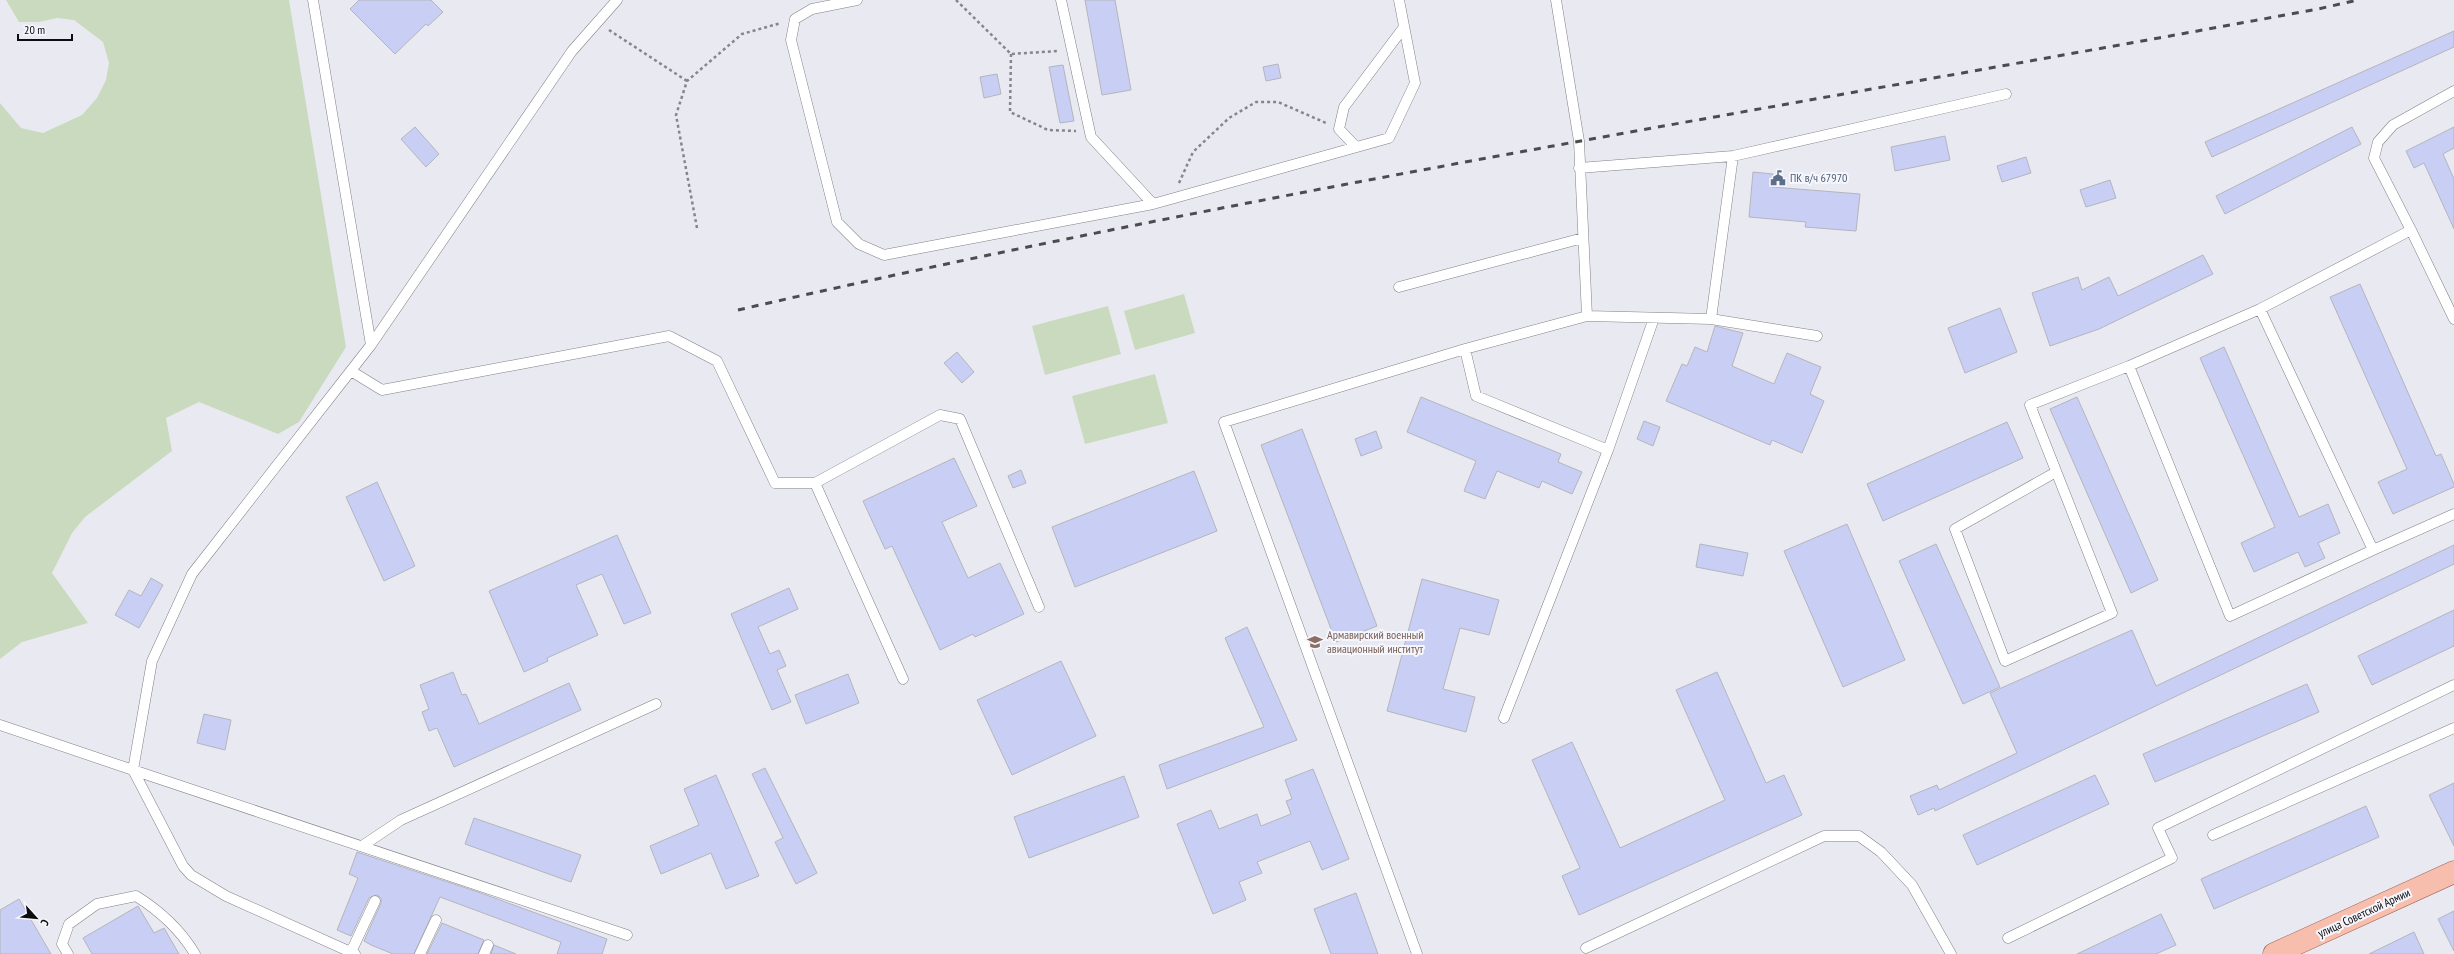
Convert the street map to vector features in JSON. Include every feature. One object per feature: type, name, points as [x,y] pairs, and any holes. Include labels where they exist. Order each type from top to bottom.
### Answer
[{"type":"main road","name":"улица Советской Армии","points":[[2274,954],[2454,872]]},
{"type":"lane","points":[[313,0],[371,345]]},
{"type":"lane","points":[[375,901],[353,953],[226,896],[191,875],[183,866],[132,770],[152,661],[192,574],[371,345],[572,51],[617,0]]},
{"type":"lane","points":[[857,0],[812,9],[795,19],[791,40],[837,222],[859,244],[884,255],[1153,204],[1389,138],[1415,83],[1399,0]]},
{"type":"lane","points":[[1061,0],[1091,137],[1153,204]]},
{"type":"lane","points":[[1556,0],[1579,141],[1579,168],[1587,316]]},
{"type":"lane","points":[[1356,148],[1339,129],[1344,107],[1404,27]]},
{"type":"lane","points":[[2454,91],[2393,126],[2378,142],[2374,158],[2454,319]]},
{"type":"lane","points":[[1579,168],[1734,156],[2006,94]]},
{"type":"lane","points":[[1711,319],[1734,156]]},
{"type":"lane","points":[[2056,472],[1955,529],[2005,661],[2112,613],[2030,405],[2129,366],[2260,309],[2411,230]]},
{"type":"lane","points":[[1399,287],[1583,238]]},
{"type":"lane","points":[[2260,309],[2373,550]]},
{"type":"lane","points":[[1417,954],[1224,422],[1465,349],[1587,316],[1711,319],[1817,336]]},
{"type":"lane","points":[[1504,718],[1608,450],[1654,318]]},
{"type":"lane","points":[[351,371],[382,390],[669,336],[717,362],[775,483],[815,484],[940,415],[960,419],[1039,607]]},
{"type":"lane","points":[[1465,349],[1476,396],[1608,450]]},
{"type":"lane","points":[[2129,366],[2230,616],[2454,514]]},
{"type":"lane","points":[[815,484],[903,679]]},
{"type":"lane","points":[[2008,938],[2172,858],[2158,828],[2454,685]]},
{"type":"lane","points":[[362,846],[401,820],[656,704]]},
{"type":"lane","points":[[0,725],[626,935]]},
{"type":"lane","points":[[2213,835],[2454,728]]},
{"type":"lane","points":[[1586,948],[1824,836],[1859,836],[1882,852],[1912,885],[1951,954]]},
{"type":"lane","points":[[68,954],[62,944],[69,924],[97,904],[136,896],[158,910],[186,938],[195,954]]},
{"type":"lane","points":[[420,954],[436,920]]},
{"type":"path","points":[[956,0],[1011,54],[1010,112],[1048,130],[1090,131]]},
{"type":"path","points":[[697,228],[676,115],[687,81],[742,34],[795,19]]},
{"type":"path","points":[[597,23],[687,81]]},
{"type":"path","points":[[1011,54],[1072,50]]},
{"type":"path","points":[[1171,199],[1193,152],[1229,118],[1256,102],[1278,102],[1339,129]]},
{"type":"green space","points":[[6,0],[289,0],[346,347],[299,422],[278,434],[199,402],[166,418],[172,451],[85,517],[72,533],[52,573],[88,623],[22,642],[0,659],[0,103],[21,128],[43,133],[82,115],[97,98],[106,80],[109,63],[103,42],[74,20],[57,18],[39,22],[19,22]]},
{"type":"green space","points":[[1184,294],[1195,333],[1135,350],[1124,311]]},
{"type":"green space","points":[[1108,306],[1121,354],[1045,375],[1032,326]]},
{"type":"green space","points":[[1155,374],[1168,423],[1085,444],[1072,396]]},
{"type":"building","points":[[359,0],[431,0],[443,12],[428,26],[426,24],[395,54],[350,9]]},
{"type":"building","points":[[1085,0],[1115,0],[1131,90],[1102,95]]},
{"type":"building","points":[[2454,31],[2454,47],[2212,157],[2205,142]]},
{"type":"building","points":[[1278,64],[1281,78],[1266,81],[1263,67]]},
{"type":"building","points":[[1063,65],[1074,121],[1060,123],[1049,67]]},
{"type":"building","points":[[997,74],[1001,94],[984,98],[980,77]]},
{"type":"building","points":[[415,127],[439,154],[426,167],[401,139]]},
{"type":"building","points":[[2352,127],[2361,144],[2225,214],[2216,196]]},
{"type":"building","points":[[2454,127],[2454,148],[2443,154],[2454,179],[2454,229],[2424,163],[2414,168],[2406,151]]},
{"type":"building","points":[[1945,136],[1950,160],[1895,171],[1891,147]]},
{"type":"building","points":[[2026,157],[2031,173],[2002,182],[1997,166]]},
{"type":"building","points":[[1753,172],[1773,174],[1772,187],[1860,194],[1856,231],[1805,227],[1806,222],[1749,217]]},
{"type":"building","points":[[2110,180],[2116,198],[2086,207],[2080,190]]},
{"type":"building","points":[[2203,255],[2213,274],[2099,329],[2050,346],[2032,293],[2078,277],[2082,290],[2109,277],[2118,296]]},
{"type":"building","points":[[2360,284],[2436,456],[2441,454],[2454,484],[2454,487],[2393,514],[2378,482],[2407,469],[2330,297]]},
{"type":"building","points":[[2000,308],[2017,352],[1965,373],[1948,328]]},
{"type":"building","points":[[1715,326],[1743,333],[1732,366],[1774,384],[1787,353],[1821,367],[1810,394],[1824,401],[1802,453],[1772,440],[1770,445],[1666,401],[1682,364],[1687,366],[1695,347],[1707,352]]},
{"type":"building","points":[[2224,347],[2299,517],[2328,504],[2340,533],[2318,543],[2325,558],[2305,567],[2298,552],[2254,572],[2241,543],[2275,527],[2200,358]]},
{"type":"building","points":[[957,352],[974,372],[962,383],[944,363]]},
{"type":"building","points":[[1421,397],[1561,454],[1558,462],[1582,472],[1572,494],[1542,481],[1539,488],[1497,471],[1485,499],[1464,491],[1476,461],[1407,432]]},
{"type":"building","points":[[2077,397],[2158,580],[2131,593],[2050,409]]},
{"type":"building","points":[[1644,421],[1660,427],[1653,446],[1637,439]]},
{"type":"building","points":[[2007,422],[2023,458],[1883,521],[1867,484]]},
{"type":"building","points":[[1302,429],[1377,626],[1336,642],[1261,445]]},
{"type":"building","points":[[1376,431],[1382,448],[1361,456],[1355,439]]},
{"type":"building","points":[[954,458],[977,506],[942,522],[968,578],[1000,563],[1024,614],[975,637],[973,634],[940,650],[892,546],[885,549],[863,501]]},
{"type":"building","points":[[1021,470],[1026,483],[1013,488],[1008,476]]},
{"type":"building","points":[[1194,471],[1217,531],[1075,587],[1052,527]]},
{"type":"building","points":[[377,482],[415,566],[384,581],[346,497]]},
{"type":"building","points":[[1847,524],[1905,660],[1843,687],[1784,551]]},
{"type":"building","points":[[617,535],[651,613],[624,624],[602,574],[576,585],[598,635],[547,658],[548,661],[524,672],[489,591]]},
{"type":"building","points":[[1700,544],[1748,553],[1743,576],[1696,567]]},
{"type":"building","points":[[1936,544],[2000,687],[1963,704],[1899,561]]},
{"type":"building","points":[[2454,545],[2454,564],[1935,811],[1934,808],[1918,815],[1910,796],[1937,785],[1939,790],[2017,753],[1990,693],[2132,630],[2156,686]]},
{"type":"building","points":[[151,578],[163,585],[139,628],[115,615],[129,590],[141,596]]},
{"type":"building","points":[[1422,579],[1499,600],[1489,635],[1460,628],[1443,689],[1475,697],[1466,732],[1387,711]]},
{"type":"building","points":[[789,588],[798,609],[758,627],[770,654],[779,650],[786,666],[777,670],[791,702],[772,710],[731,614]]},
{"type":"building","points":[[2454,610],[2454,646],[2372,685],[2358,656]]},
{"type":"building","points":[[1247,627],[1297,740],[1167,789],[1159,765],[1264,727],[1225,638]]},
{"type":"building","points":[[1061,661],[1096,736],[1012,775],[977,700]]},
{"type":"building","points":[[453,672],[462,695],[466,694],[479,724],[569,683],[581,710],[454,767],[437,728],[429,731],[422,712],[429,709],[420,685]]},
{"type":"building","points":[[1717,672],[1766,783],[1784,775],[1802,815],[1579,915],[1562,876],[1580,868],[1532,760],[1572,742],[1620,848],[1725,800],[1676,690]]},
{"type":"building","points":[[848,674],[859,703],[806,724],[795,695]]},
{"type":"building","points":[[2307,684],[2319,712],[2155,782],[2143,754]]},
{"type":"building","points":[[204,714],[231,720],[225,750],[197,743]]},
{"type":"building","points":[[765,768],[817,873],[796,884],[775,842],[783,838],[752,774]]},
{"type":"building","points":[[1313,769],[1349,859],[1322,870],[1310,841],[1257,862],[1262,873],[1239,882],[1246,900],[1213,914],[1177,824],[1211,810],[1219,829],[1257,814],[1261,826],[1291,814],[1286,801],[1292,799],[1285,780]]},
{"type":"building","points":[[716,775],[759,876],[726,889],[711,853],[661,874],[650,846],[699,825],[684,789]]},
{"type":"building","points":[[2095,775],[2109,804],[1977,865],[1963,835]]},
{"type":"building","points":[[1124,776],[1139,817],[1029,858],[1014,817]]},
{"type":"building","points":[[2454,783],[2454,846],[2429,795]]},
{"type":"building","points":[[2366,806],[2379,837],[2214,909],[2201,879]]},
{"type":"building","points":[[474,818],[581,855],[571,882],[465,844]]},
{"type":"building","points":[[357,852],[478,892],[607,939],[602,954],[557,954],[561,942],[440,897],[414,954],[393,954],[371,945],[364,941],[381,903],[381,898],[377,895],[369,898],[351,936],[337,930],[358,878],[349,874]]},
{"type":"building","points":[[1356,893],[1378,954],[1331,954],[1314,909]]},
{"type":"building","points":[[19,899],[51,954],[0,954],[0,910]]},
{"type":"building","points":[[138,906],[154,933],[164,928],[179,954],[92,954],[83,938]]},
{"type":"building","points":[[2454,911],[2454,951],[2438,919]]},
{"type":"building","points":[[2161,914],[2176,945],[2156,954],[2077,954]]},
{"type":"building","points":[[442,923],[484,940],[478,954],[427,954]]},
{"type":"building","points":[[2414,932],[2424,954],[2369,954]]},
{"type":"building","points":[[494,945],[516,954],[491,954]]},
{"type":"railway","points":[[738,310],[1131,226],[1328,188],[1724,115],[2318,9],[2358,0]]},
{"type":"place","name":"ПК в/ч 67970","points":[[1778,178]]},
{"type":"place","name":"Армавирский военный авиационный институт","points":[[1315,642]]}]
